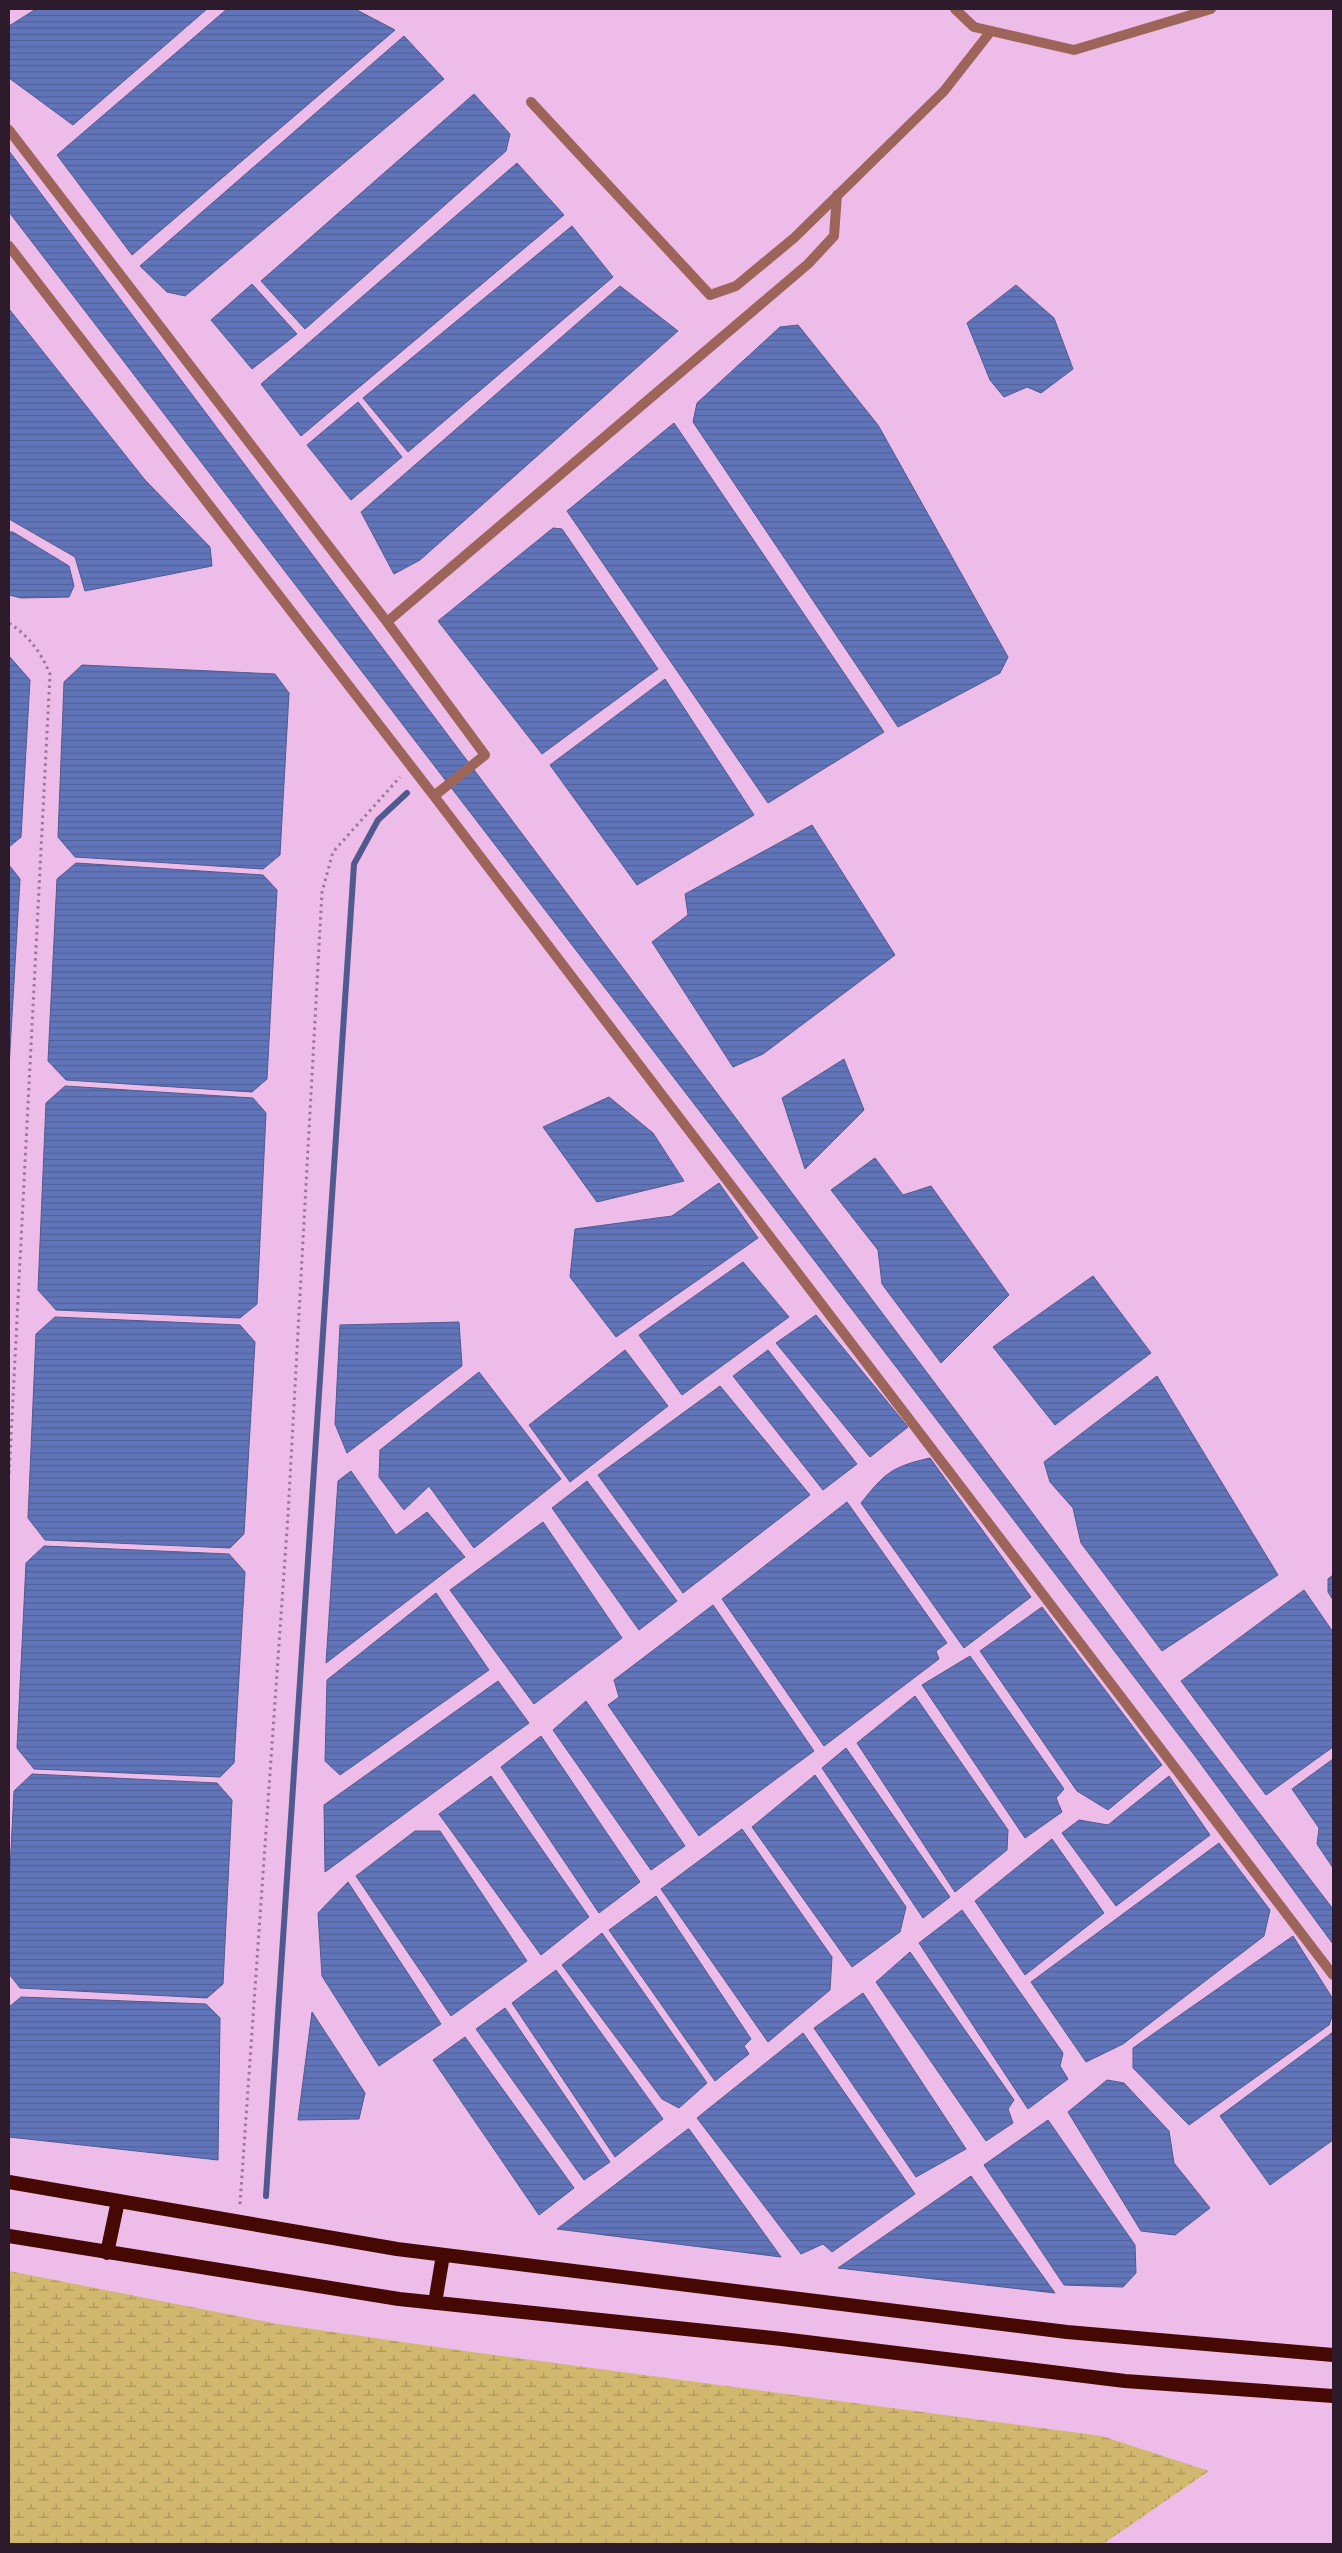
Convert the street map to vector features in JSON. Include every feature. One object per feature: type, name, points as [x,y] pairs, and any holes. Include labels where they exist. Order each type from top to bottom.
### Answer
[{"type":"highway","points":[[9,2182],[398,2249],[443,2255],[1067,2332],[1333,2355]]},
{"type":"highway","points":[[107,2253],[118,2201]]},
{"type":"highway","points":[[9,2236],[107,2253],[435,2303],[782,2339],[1125,2381],[1333,2396]]},
{"type":"highway","points":[[435,2303],[443,2255]]},
{"type":"street","points":[[955,9],[974,27],[1074,50],[1210,9]]},
{"type":"street","points":[[531,102],[710,295],[736,286],[794,238],[944,91],[991,31]]},
{"type":"street","points":[[9,130],[387,622],[485,755],[434,796]]},
{"type":"street","points":[[387,622],[808,264],[834,236],[838,195]]},
{"type":"street","points":[[9,246],[434,796],[1333,1975]]},
{"type":"path","points":[[9,623],[24,633],[39,650],[50,674],[9,1476]]},
{"type":"path","points":[[239,2222],[288,1515],[322,892],[333,852],[410,765]]},
{"type":"green space","points":[[9,2271],[278,2324],[472,2352],[1102,2436],[1209,2471],[1103,2544],[9,2544]]},
{"type":"water","points":[[36,9],[207,9],[73,125],[9,78],[9,26]]},
{"type":"water","points":[[227,9],[355,9],[395,30],[132,255],[57,155]]},
{"type":"water","points":[[404,36],[444,79],[185,296],[167,292],[140,266]]},
{"type":"water","points":[[474,94],[510,134],[506,151],[305,329],[261,281]]},
{"type":"water","points":[[9,151],[1194,1728],[1333,1909],[1333,1944],[1195,1756],[9,212]]},
{"type":"water","points":[[517,163],[564,215],[301,436],[261,384]]},
{"type":"water","points":[[572,226],[613,277],[408,452],[363,398]]},
{"type":"water","points":[[252,284],[297,334],[252,369],[211,320]]},
{"type":"water","points":[[1016,285],[1054,318],[1073,369],[1041,393],[1027,387],[1004,397],[990,380],[967,323]]},
{"type":"water","points":[[620,286],[678,331],[420,560],[394,574],[361,512]]},
{"type":"water","points":[[9,309],[145,480],[210,547],[212,566],[85,591],[75,557],[9,519]]},
{"type":"water","points":[[798,325],[878,425],[1008,657],[1000,673],[898,727],[693,422],[697,403],[780,327]]},
{"type":"water","points":[[358,402],[402,457],[351,500],[307,445]]},
{"type":"water","points":[[674,423],[884,732],[768,803],[567,511]]},
{"type":"water","points":[[553,528],[562,529],[658,669],[542,754],[438,621]]},
{"type":"water","points":[[9,532],[13,532],[69,566],[74,586],[69,597],[21,598],[9,595]]},
{"type":"water","points":[[9,656],[30,680],[21,837],[9,847]]},
{"type":"water","points":[[82,665],[275,674],[289,693],[280,855],[263,869],[75,857],[58,837],[64,682]]},
{"type":"water","points":[[665,679],[754,815],[637,885],[550,765]]},
{"type":"water","points":[[812,825],[895,955],[763,1054],[733,1067],[652,942],[688,915],[685,894]]},
{"type":"water","points":[[76,863],[263,875],[277,890],[267,1079],[252,1092],[66,1080],[48,1061],[57,879]]},
{"type":"water","points":[[9,865],[20,879],[9,1068]]},
{"type":"water","points":[[844,1059],[864,1110],[805,1169],[782,1098]]},
{"type":"water","points":[[65,1086],[253,1098],[266,1113],[257,1304],[240,1318],[56,1310],[38,1290],[46,1103]]},
{"type":"water","points":[[609,1097],[653,1133],[684,1181],[597,1202],[543,1127]]},
{"type":"water","points":[[875,1158],[903,1195],[931,1186],[1009,1295],[941,1363],[882,1284],[878,1250],[831,1190]]},
{"type":"water","points":[[719,1183],[758,1238],[616,1337],[570,1277],[575,1229],[672,1216]]},
{"type":"water","points":[[743,1262],[789,1317],[682,1395],[639,1335]]},
{"type":"water","points":[[1093,1276],[1151,1353],[1055,1425],[993,1347]]},
{"type":"water","points":[[816,1315],[908,1427],[870,1457],[776,1343]]},
{"type":"water","points":[[55,1317],[240,1325],[255,1342],[244,1534],[230,1548],[45,1540],[28,1518],[36,1334]]},
{"type":"water","points":[[459,1322],[462,1366],[347,1453],[335,1424],[340,1325]]},
{"type":"water","points":[[625,1350],[668,1406],[570,1482],[529,1425]]},
{"type":"water","points":[[768,1350],[857,1464],[823,1490],[733,1376]]},
{"type":"water","points":[[479,1372],[561,1479],[474,1548],[429,1486],[404,1510],[379,1477],[380,1450]]},
{"type":"water","points":[[1157,1376],[1278,1575],[1162,1651],[1081,1543],[1073,1508],[1050,1482],[1044,1462]]},
{"type":"water","points":[[720,1386],[810,1495],[683,1593],[598,1475]]},
{"type":"water","points":[[930,1458],[1031,1597],[964,1648],[861,1503],[883,1478],[897,1468]]},
{"type":"water","points":[[351,1471],[396,1535],[427,1512],[465,1557],[326,1663],[338,1481]]},
{"type":"water","points":[[587,1481],[677,1601],[639,1630],[552,1508]]},
{"type":"water","points":[[847,1502],[947,1643],[936,1651],[939,1659],[824,1746],[722,1599]]},
{"type":"water","points":[[543,1522],[622,1638],[534,1704],[450,1590]]},
{"type":"water","points":[[44,1546],[229,1554],[245,1572],[234,1763],[220,1777],[34,1769],[17,1748],[26,1563]]},
{"type":"water","points":[[1333,1575],[1333,1600],[1328,1592],[1328,1579]]},
{"type":"water","points":[[1304,1590],[1333,1632],[1333,1747],[1266,1795],[1181,1681]]},
{"type":"water","points":[[436,1593],[489,1670],[340,1775],[325,1761],[327,1680]]},
{"type":"water","points":[[713,1605],[814,1751],[699,1836],[608,1705],[619,1697],[614,1680]]},
{"type":"water","points":[[1042,1607],[1162,1765],[1108,1810],[1077,1791],[980,1651]]},
{"type":"water","points":[[970,1656],[1064,1789],[1056,1798],[1062,1812],[1025,1838],[922,1685]]},
{"type":"water","points":[[498,1681],[529,1723],[325,1872],[324,1805]]},
{"type":"water","points":[[915,1696],[1008,1830],[1007,1850],[955,1892],[857,1743]]},
{"type":"water","points":[[586,1701],[685,1846],[651,1870],[553,1730]]},
{"type":"water","points":[[541,1736],[640,1882],[599,1913],[501,1767]]},
{"type":"water","points":[[846,1748],[950,1897],[923,1918],[822,1768]]},
{"type":"water","points":[[1333,1759],[1333,1868],[1317,1844],[1319,1828],[1292,1789]]},
{"type":"water","points":[[32,1774],[217,1783],[232,1800],[223,1984],[207,1998],[20,1988],[9,1974],[9,1889],[14,1791]]},
{"type":"water","points":[[815,1775],[906,1907],[900,1932],[852,1967],[752,1827]]},
{"type":"water","points":[[491,1776],[589,1917],[541,1955],[439,1814]]},
{"type":"water","points":[[1169,1776],[1210,1835],[1116,1906],[1062,1833],[1079,1820],[1108,1825]]},
{"type":"water","points":[[742,1829],[832,1957],[830,1990],[768,2042],[661,1889]]},
{"type":"water","points":[[415,1831],[440,1831],[527,1961],[451,2016],[356,1876]]},
{"type":"water","points":[[1052,1839],[1104,1913],[1025,1975],[975,1901]]},
{"type":"water","points":[[1219,1843],[1270,1910],[1264,1936],[1123,2044],[1086,2062],[1031,1982]]},
{"type":"water","points":[[348,1882],[441,2024],[379,2066],[322,1976],[318,1913]]},
{"type":"water","points":[[656,1896],[751,2039],[744,2046],[749,2054],[715,2081],[609,1930]]},
{"type":"water","points":[[962,1910],[1063,2053],[1060,2066],[1068,2079],[1028,2109],[919,1943]]},
{"type":"water","points":[[602,1933],[707,2083],[679,2108],[662,2099],[562,1965]]},
{"type":"water","points":[[1293,1936],[1333,1999],[1333,2014],[1329,2025],[1189,2125],[1133,2068],[1133,2048]]},
{"type":"water","points":[[910,1952],[1014,2100],[1008,2109],[1013,2123],[986,2141],[876,1982]]},
{"type":"water","points":[[556,1970],[663,2119],[615,2157],[512,2003]]},
{"type":"water","points":[[863,1993],[966,2149],[916,2177],[814,2028]]},
{"type":"water","points":[[21,1997],[206,2004],[220,2018],[218,2160],[9,2137],[9,2007]]},
{"type":"water","points":[[505,2008],[610,2162],[584,2180],[476,2029]]},
{"type":"water","points":[[312,2012],[365,2093],[359,2119],[298,2120]]},
{"type":"water","points":[[1333,2032],[1333,2140],[1270,2185],[1220,2116]]},
{"type":"water","points":[[803,2033],[915,2194],[832,2252],[823,2244],[801,2254],[697,2118]]},
{"type":"water","points":[[465,2037],[574,2188],[539,2215],[433,2060]]},
{"type":"water","points":[[1107,2080],[1124,2083],[1169,2131],[1174,2163],[1210,2208],[1175,2235],[1141,2231],[1068,2112]]},
{"type":"water","points":[[1048,2120],[1135,2245],[1136,2273],[1123,2287],[1064,2285],[984,2165]]},
{"type":"water","points":[[688,2129],[781,2257],[557,2229]]},
{"type":"water","points":[[971,2176],[1055,2293],[838,2268]]},
{"type":"waterway","points":[[266,2196],[354,864],[378,820],[407,793]]}]
